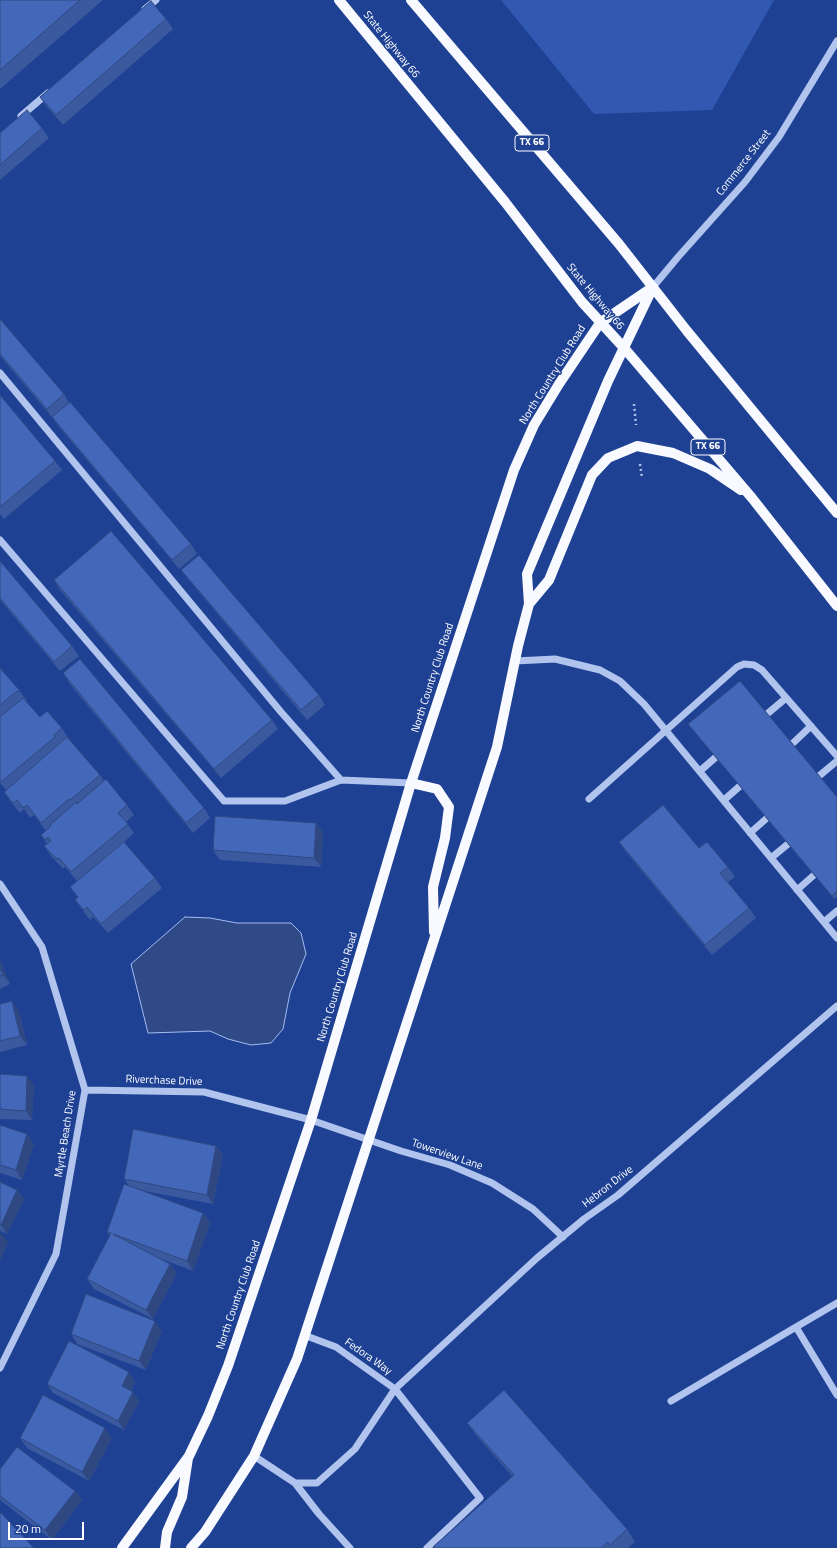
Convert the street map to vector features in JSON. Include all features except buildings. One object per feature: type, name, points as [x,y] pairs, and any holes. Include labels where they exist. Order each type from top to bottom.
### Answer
[{"type":"main road","name":"State Highway 66","points":[[339,0],[505,202],[600,323],[625,349],[752,498],[837,606]]},
{"type":"main road","name":"TX 66","points":[[411,0],[619,244],[837,513]]},
{"type":"main road","name":"North Country Club Road","points":[[122,1548],[188,1456],[208,1416],[228,1366],[310,1120],[411,784],[514,470],[534,425],[563,377],[600,323],[653,287]]},
{"type":"main road","points":[[191,1548],[205,1532],[254,1456],[297,1359],[497,747],[515,661],[529,604],[527,574],[608,382],[625,349],[653,287]]},
{"type":"main road","points":[[529,604],[550,580],[592,475],[608,458],[637,446],[673,452],[710,469],[752,498]]},
{"type":"main road","points":[[411,784],[437,789],[444,797],[449,807],[445,838],[432,887],[434,940]]},
{"type":"main road","points":[[165,1548],[167,1532],[182,1497],[188,1456]]},
{"type":"street","points":[[142,12],[156,0]]},
{"type":"street","name":"Commerce Street","points":[[653,287],[745,182],[774,143],[837,41]]},
{"type":"street","points":[[12,124],[53,88]]},
{"type":"street","points":[[0,373],[281,712],[341,780]]},
{"type":"street","points":[[0,540],[224,802],[285,801],[341,780],[411,784]]},
{"type":"street","points":[[515,661],[555,659],[600,670],[620,681],[644,704],[837,938]]},
{"type":"street","points":[[589,799],[737,667],[744,664],[754,665],[762,670],[837,756]]},
{"type":"street","points":[[767,714],[786,698]]},
{"type":"street","points":[[792,744],[811,726]]},
{"type":"street","points":[[700,771],[716,757]]},
{"type":"street","points":[[819,776],[837,761]]},
{"type":"street","points":[[724,800],[740,786]]},
{"type":"street","points":[[750,832],[767,818]]},
{"type":"street","points":[[771,858],[788,844]]},
{"type":"street","points":[[797,890],[814,875]]},
{"type":"street","name":"Myrtle Beach Drive","points":[[0,884],[42,947],[85,1090],[56,1254],[0,1368]]},
{"type":"street","points":[[824,922],[837,911]]},
{"type":"street","name":"Hebron Drive","points":[[395,1389],[537,1258],[563,1236],[618,1196],[837,1006]]},
{"type":"street","name":"Riverchase Drive","points":[[85,1090],[204,1092],[310,1120]]},
{"type":"street","name":"Towerview Lane","points":[[310,1120],[401,1151],[450,1165],[492,1183],[533,1209],[563,1236]]},
{"type":"street","points":[[671,1401],[837,1303]]},
{"type":"street","points":[[796,1327],[837,1395]]},
{"type":"street","name":"Fedora Way","points":[[304,1335],[336,1347],[395,1389],[480,1498],[426,1548]]},
{"type":"street","points":[[295,1483],[317,1484],[355,1449],[395,1389]]},
{"type":"street","points":[[254,1456],[295,1483],[350,1548]]},
{"type":"path","points":[[634,404],[636,425]]},
{"type":"path","points":[[639,462],[642,478]]},
{"type":"shaded area","points":[[501,0],[774,0],[712,110],[594,114]]},
{"type":"shaded area","points":[[185,917],[210,918],[237,923],[291,923],[301,933],[306,954],[290,993],[283,1029],[271,1043],[251,1045],[228,1039],[210,1031],[148,1033],[131,964]]}]
